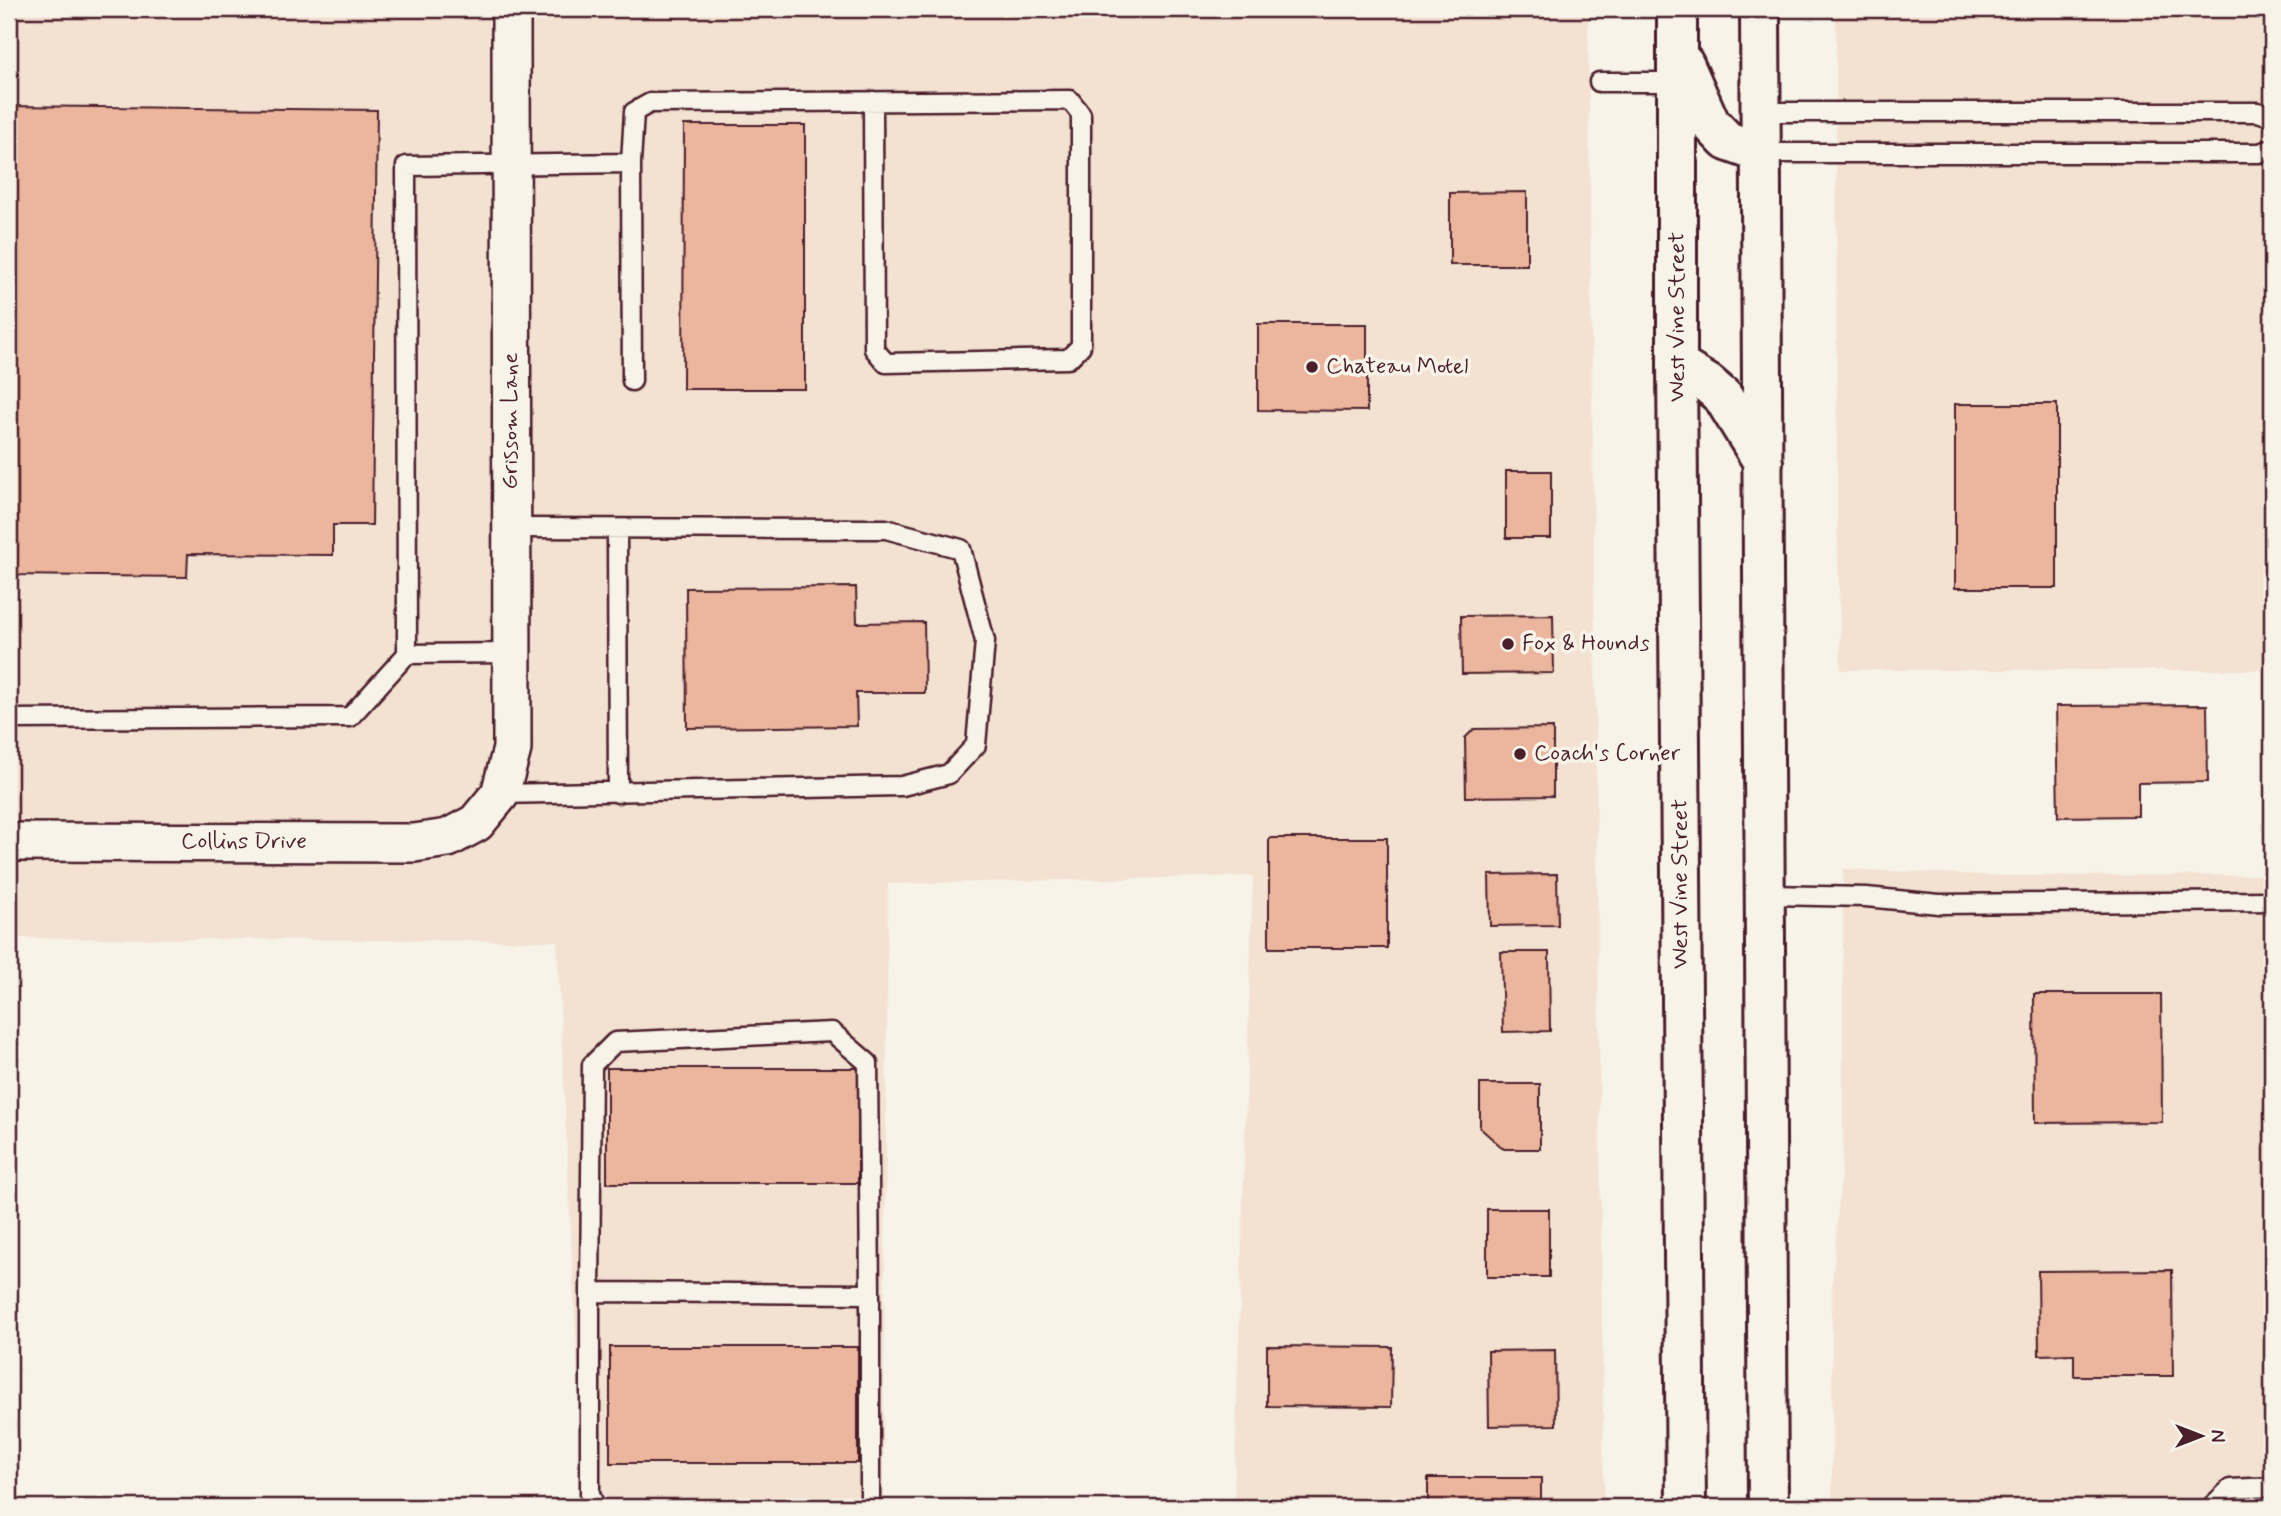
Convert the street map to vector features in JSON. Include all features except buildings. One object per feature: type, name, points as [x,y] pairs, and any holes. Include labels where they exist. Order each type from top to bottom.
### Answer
[{"type":"highway","name":"West Vine Street","points":[[1677,9],[1677,365],[1686,1507]]},
{"type":"highway","points":[[1760,9],[1768,1507]]},
{"type":"highway","points":[[1677,66],[1710,123],[1727,141],[1761,153]]},
{"type":"highway","points":[[1677,365],[1708,384],[1723,397],[1763,462]]},
{"type":"street","name":"Grissom Lane","points":[[476,823],[500,794],[512,749],[511,9]]},
{"type":"street","name":"Collins Drive","points":[[9,842],[414,842],[448,838],[476,823]]},
{"type":"lane","points":[[1599,82],[1677,66]]},
{"type":"lane","points":[[632,381],[631,163],[634,112],[650,103],[873,101],[1070,100],[1082,114],[1081,346],[1068,359],[886,363],[874,349],[873,101]]},
{"type":"lane","points":[[1760,112],[2258,112],[2272,117]]},
{"type":"lane","points":[[1761,153],[2259,153],[2272,149]]},
{"type":"lane","points":[[9,719],[350,717],[407,654],[406,166],[631,163]]},
{"type":"lane","points":[[500,794],[902,786],[949,774],[975,745],[985,641],[961,549],[886,529],[512,528]]},
{"type":"lane","points":[[617,529],[618,793]]},
{"type":"lane","points":[[407,654],[512,653]]},
{"type":"lane","points":[[1766,895],[1866,897],[1939,904],[2272,901]]},
{"type":"lane","points":[[595,1507],[590,1494],[592,1065],[615,1042],[832,1032],[868,1063],[870,1507]]},
{"type":"lane","points":[[590,1292],[870,1294]]},
{"type":"lane","points":[[2211,1507],[2230,1489],[2272,1487]]},
{"type":"shaded area","points":[[9,9],[1588,9],[1604,1507],[1237,1507],[1234,1501],[1253,876],[888,884],[883,1507],[584,1507],[557,941],[9,938]]},
{"type":"shaded area","points":[[1836,9],[2272,9],[2272,670],[1841,670],[1837,508]]},
{"type":"shaded area","points":[[1843,869],[2007,876],[2272,875],[2272,1507],[1832,1507],[1832,1288],[1843,1147]]},
{"type":"place","name":"Chateau Motel","points":[[1312,367]]},
{"type":"place","name":"Fox & Hounds","points":[[1508,644]]},
{"type":"place","name":"Coach's Corner","points":[[1520,754]]}]
